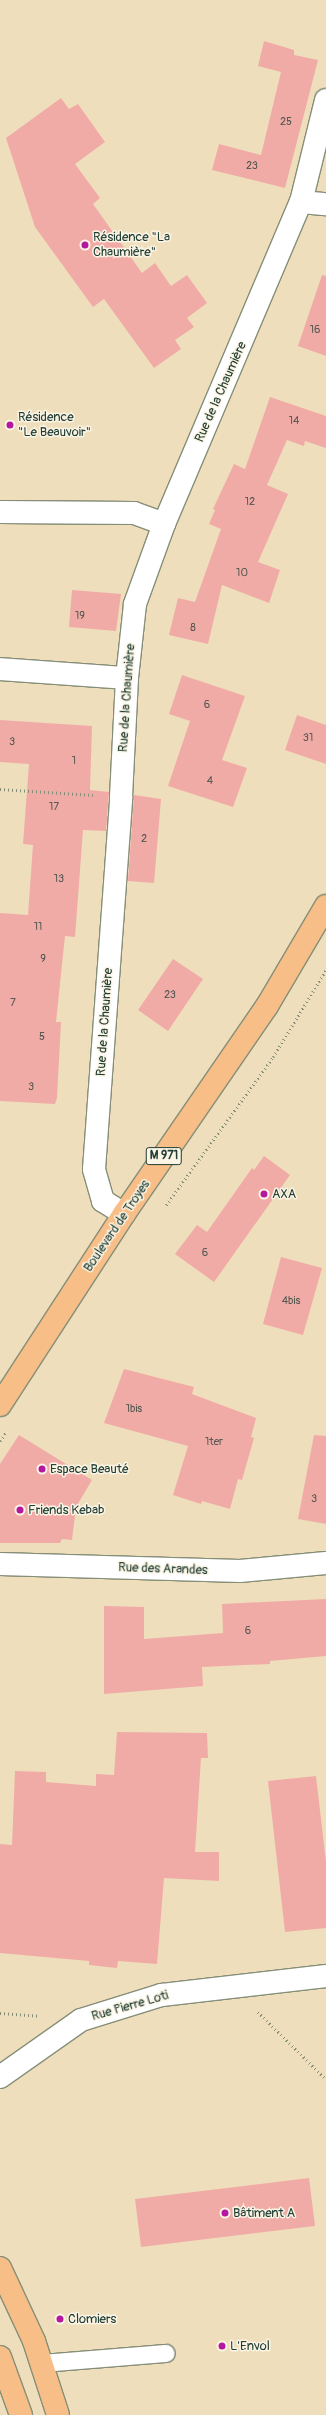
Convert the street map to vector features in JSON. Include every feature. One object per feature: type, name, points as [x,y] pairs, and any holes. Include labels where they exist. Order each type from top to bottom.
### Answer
[{"type":"main road","name":"Boulevard de Troyes","points":[[0,1405],[124,1214],[267,1006],[326,906]]},
{"type":"main road","points":[[0,2268],[34,2341],[58,2415]]},
{"type":"main road","points":[[0,2357],[21,2415]]},
{"type":"street","name":"Rue de la Chaumière","points":[[124,1214],[103,1201],[94,1169],[122,796],[127,678],[135,604],[164,524],[301,202],[326,100]]},
{"type":"street","points":[[301,202],[326,204]]},
{"type":"street","points":[[0,512],[134,513],[164,524]]},
{"type":"street","points":[[0,668],[127,678]]},
{"type":"street","name":"Rue des Arandes","points":[[0,1564],[240,1571],[326,1563]]},
{"type":"street","name":"Rue Pierre Loti","points":[[0,2077],[81,2020],[162,1994],[326,1976]]},
{"type":"lane","points":[[41,2363],[166,2353]]},
{"type":"path","points":[[0,789],[122,796]]},
{"type":"path","points":[[233,1986],[326,2079]]},
{"type":"building","points":[[264,41],[294,50],[294,55],[318,60],[285,188],[212,170],[219,144],[261,155],[281,72],[258,66]]},
{"type":"building","name":"Résidence \"La Chaumière\"","points":[[61,98],[69,109],[78,104],[105,142],[75,164],[100,198],[93,204],[142,273],[155,263],[171,286],[187,275],[207,303],[187,318],[194,327],[175,340],[181,349],[154,368],[104,299],[93,307],[35,227],[6,138]]},
{"type":"building","points":[[322,275],[326,276],[326,356],[298,346]]},
{"type":"building","points":[[270,397],[326,416],[326,448],[305,441],[304,446],[287,440],[267,485],[288,494],[258,562],[280,570],[269,603],[222,585],[208,644],[169,635],[178,598],[195,602],[221,529],[209,524],[215,510],[213,509],[234,464],[245,469]]},
{"type":"building","points":[[72,590],[121,594],[116,631],[69,627]]},
{"type":"building","points":[[182,675],[245,696],[222,760],[247,768],[233,807],[168,786],[190,721],[169,714]]},
{"type":"building","points":[[297,715],[326,725],[326,764],[285,750]]},
{"type":"building","points":[[0,720],[92,726],[90,790],[109,792],[106,831],[83,830],[75,937],[65,936],[56,1022],[61,1022],[57,1098],[55,1104],[0,1101],[0,913],[28,915],[33,845],[23,844],[29,764],[0,762]]},
{"type":"building","points":[[134,795],[161,799],[154,883],[128,881]]},
{"type":"building","points":[[173,959],[203,979],[168,1031],[138,1010]]},
{"type":"building","points":[[264,1156],[290,1175],[214,1282],[175,1254],[197,1225],[207,1232],[252,1168],[254,1170]]},
{"type":"building","points":[[281,1257],[322,1268],[303,1335],[263,1324]]},
{"type":"building","points":[[124,1369],[194,1387],[192,1394],[256,1418],[251,1437],[254,1438],[242,1480],[238,1479],[230,1509],[202,1501],[201,1504],[173,1495],[188,1446],[104,1423]]},
{"type":"building","points":[[19,1435],[92,1480],[76,1507],[72,1540],[62,1539],[60,1543],[0,1543],[0,1464]]},
{"type":"building","points":[[314,1435],[326,1436],[326,1524],[298,1519]]},
{"type":"building","points":[[326,1599],[326,1656],[270,1661],[270,1664],[202,1667],[203,1686],[104,1694],[104,1606],[144,1607],[144,1639],[223,1633],[222,1604]]},
{"type":"building","points":[[117,1732],[207,1733],[208,1758],[201,1758],[195,1852],[219,1852],[219,1881],[164,1878],[157,1964],[118,1961],[117,1968],[89,1965],[89,1961],[0,1953],[0,1844],[12,1845],[15,1771],[46,1772],[46,1782],[96,1786],[96,1774],[114,1775]]},
{"type":"building","points":[[316,1776],[326,1862],[326,1928],[285,1932],[268,1781]]},
{"type":"building","name":"Bâtiment A","points":[[309,2178],[315,2226],[141,2247],[135,2199]]},
{"type":"place","name":"Résidence \"La Chaumière\"","points":[[85,245]]},
{"type":"place","name":"Résidence \"Le Beauvoir\"","points":[[10,425]]},
{"type":"place","name":"AXA","points":[[264,1194]]},
{"type":"place","name":"Espace Beauté","points":[[42,1469]]},
{"type":"place","name":"Friends Kebab","points":[[20,1510]]},
{"type":"place","name":"Bâtiment A","points":[[225,2213]]},
{"type":"place","name":"Clomiers","points":[[60,2319]]},
{"type":"place","name":"L'Envol","points":[[222,2346]]}]
